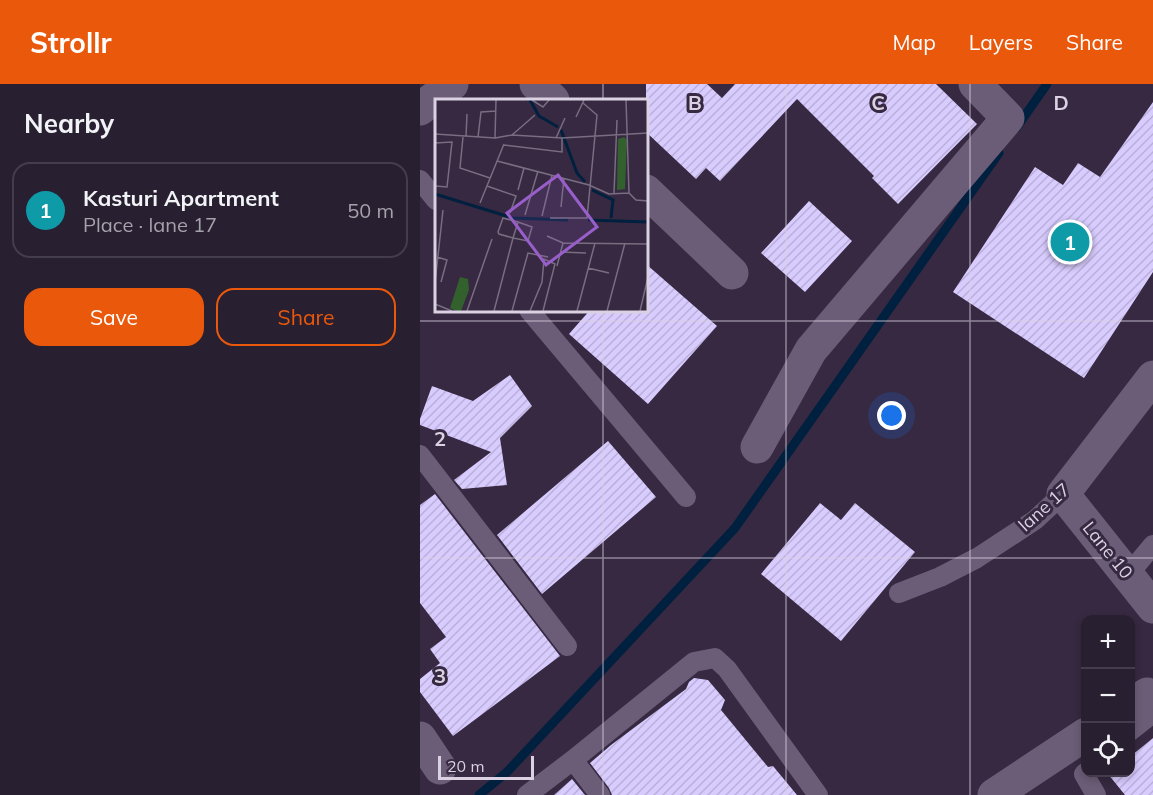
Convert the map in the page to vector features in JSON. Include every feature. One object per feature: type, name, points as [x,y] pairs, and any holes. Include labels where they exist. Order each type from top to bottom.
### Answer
[{"type":"street","points":[[420,110],[452,84]]},
{"type":"street","points":[[536,84],[552,99]]},
{"type":"street","points":[[757,447],[811,351],[1008,118],[975,84]]},
{"type":"street","points":[[648,193],[732,273]]},
{"type":"street","name":"lane 17","points":[[1063,494],[1153,377]]},
{"type":"street","name":"Lane 10","points":[[1063,494],[1153,607]]},
{"type":"street","points":[[994,795],[1081,737]]},
{"type":"street","points":[[420,738],[440,768]]},
{"type":"lane","points":[[420,180],[435,199]]},
{"type":"lane","points":[[532,312],[686,497]]},
{"type":"lane","points":[[420,455],[567,646]]},
{"type":"lane","name":"lane 17","points":[[899,592],[940,577],[977,558],[1035,520],[1063,494]]},
{"type":"lane","points":[[1128,575],[1153,545]]},
{"type":"lane","points":[[527,795],[694,662],[715,658],[727,669],[818,795]]},
{"type":"lane","points":[[1135,723],[1143,704]]},
{"type":"lane","points":[[573,760],[600,795]]},
{"type":"lane","points":[[1086,777],[1096,795]]},
{"type":"building","points":[[646,84],[707,84],[722,98],[735,84],[936,84],[977,124],[898,204],[872,178],[874,176],[797,99],[720,181],[706,168],[696,179],[648,134],[648,99],[646,99]]},
{"type":"building","points":[[1153,102],[1153,272],[1084,378],[953,292],[1035,167],[1063,185],[1078,163],[1100,177]]},
{"type":"building","points":[[809,201],[852,241],[805,292],[761,253]]},
{"type":"building","points":[[648,266],[717,326],[648,404],[569,334],[588,312],[648,312]]},
{"type":"building","points":[[510,375],[532,406],[500,438],[507,485],[462,489],[454,480],[491,452],[420,425],[432,386],[473,401]]},
{"type":"building","points":[[608,441],[656,497],[542,594],[497,535]]},
{"type":"building","points":[[435,494],[560,656],[453,736],[420,692],[420,679],[440,663],[430,649],[446,637],[420,603],[420,505]]},
{"type":"building","points":[[820,503],[841,520],[855,503],[915,552],[841,641],[761,574]]},
{"type":"building","points":[[694,678],[708,680],[725,700],[721,710],[768,767],[773,766],[797,795],[612,795],[590,763],[686,689]]},
{"type":"building","points":[[1153,738],[1153,795],[1125,795],[1110,777],[1135,777],[1135,753]]},
{"type":"building","points":[[572,779],[585,795],[554,795]]},
{"type":"waterway","points":[[1017,127],[1047,84]]},
{"type":"waterway","points":[[479,795],[507,772],[735,528],[999,153]]},
{"type":"place","name":"Kasturi Apartment","points":[[1070,242]]}]
